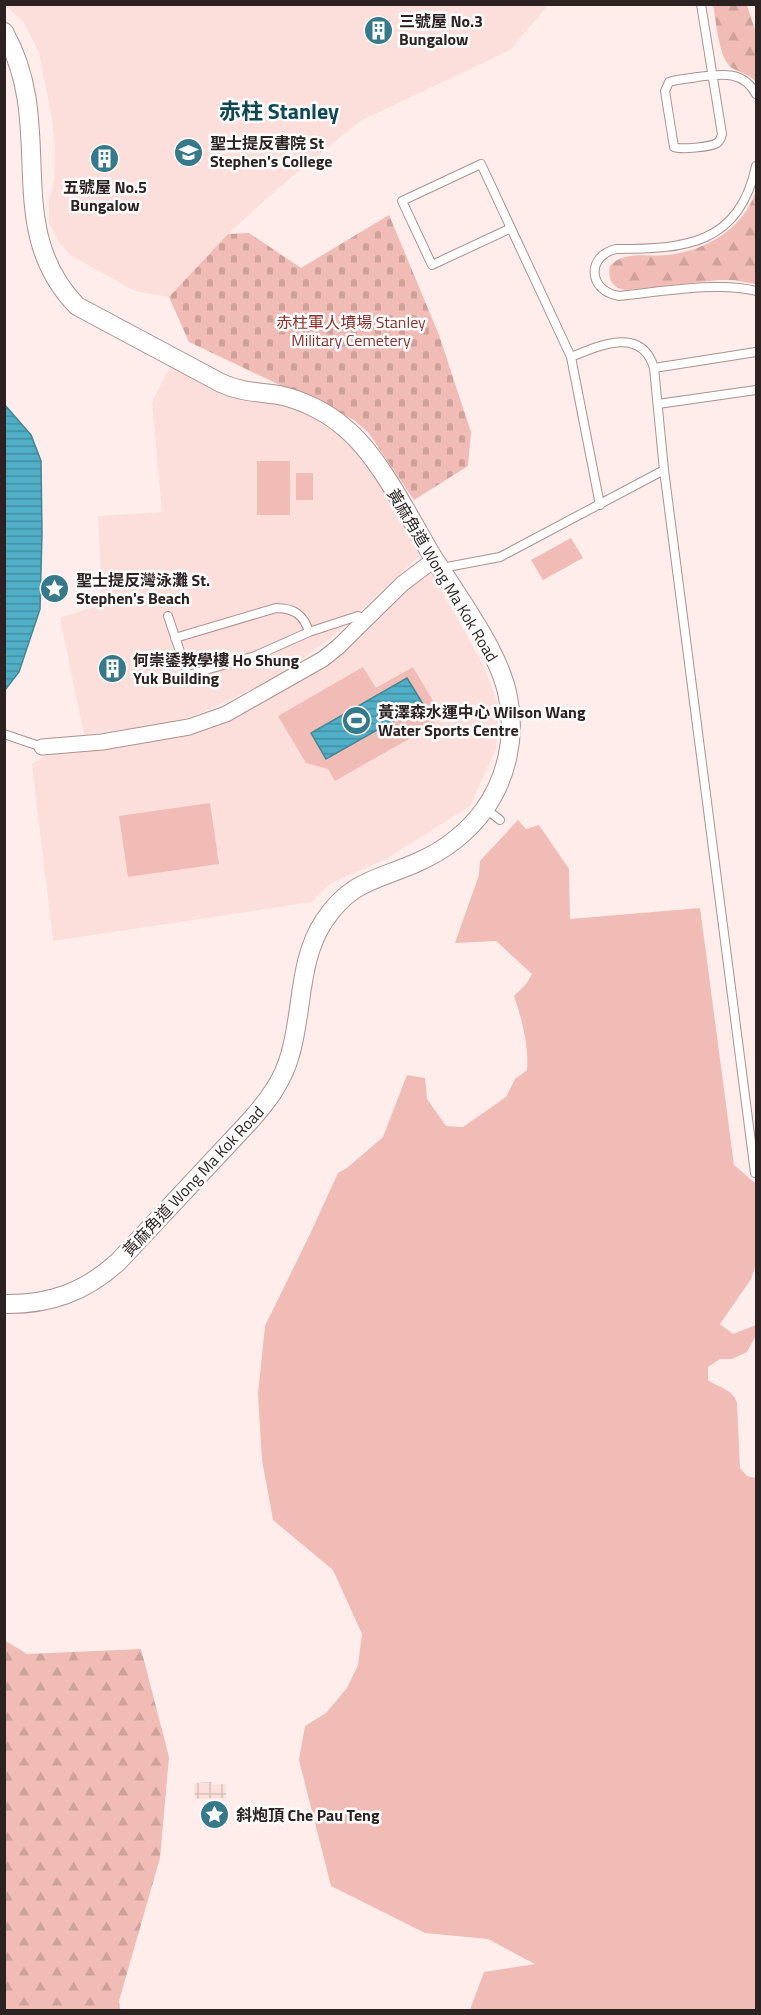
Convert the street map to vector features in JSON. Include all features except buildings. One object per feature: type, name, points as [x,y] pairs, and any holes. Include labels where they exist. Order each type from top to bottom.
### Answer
[{"type":"street","points":[[4,32],[16,58],[22,89],[15,173]]},
{"type":"street","name":"黃麻角道 Wong Ma Kok Road","points":[[4,1304],[61,1298],[89,1284],[118,1262],[249,1122],[275,1088],[286,1067],[293,1045],[311,947],[316,934],[331,912],[349,894],[369,880],[419,862],[453,842],[471,825],[485,808],[498,784],[507,760],[511,730],[508,697],[493,655],[370,454],[345,427],[291,398],[231,387],[89,313],[66,299],[52,286],[33,264],[24,247]]},
{"type":"street","points":[[42,747],[102,742],[189,727],[214,719],[316,664],[338,647],[402,584],[437,564]]},
{"type":"lane","points":[[701,4],[713,75],[722,134],[719,141],[714,144],[676,149],[672,144],[666,84],[673,81],[713,75],[729,74],[748,82],[756,94]]},
{"type":"lane","points":[[511,228],[432,265],[402,201],[481,164],[511,228],[571,357],[600,505]]},
{"type":"lane","points":[[756,166],[749,192],[742,205],[734,217],[710,235],[669,248],[608,251],[597,262],[594,269],[598,285],[603,291],[619,296],[719,287],[745,288],[756,291]]},
{"type":"lane","points":[[571,357],[603,345],[631,342],[645,349],[651,357],[654,368],[664,470],[755,1173]]},
{"type":"lane","points":[[654,368],[756,352]]},
{"type":"lane","points":[[658,404],[756,390]]},
{"type":"lane","points":[[437,564],[500,557],[664,470]]},
{"type":"lane","points":[[175,638],[276,608],[287,608],[297,612],[306,621],[309,632]]},
{"type":"lane","points":[[168,616],[188,675],[255,656],[309,632],[358,616],[366,619]]},
{"type":"lane","points":[[4,734],[42,747]]},
{"type":"lane","points":[[485,808],[501,820]]},
{"type":"shaded area","name":"聖士提反書院 St Stephen's College","points":[[5,5],[548,5],[510,50],[360,121],[276,190],[228,234],[169,297],[135,291],[70,255],[58,241],[49,222],[55,147],[39,52],[23,21]]},
{"type":"shaded area","points":[[174,359],[278,399],[320,420],[363,451],[426,550],[334,635],[290,668],[250,690],[175,722],[84,735],[60,618],[100,605],[98,516],[162,512],[152,402]]},
{"type":"shaded area","points":[[428,566],[483,665],[498,704],[496,748],[470,806],[386,859],[331,883],[312,902],[53,941],[32,764],[53,751],[168,738],[307,677]]},
{"type":"shaded area","points":[[212,1782],[212,1785],[226,1784],[226,1798],[195,1799],[194,1783]]},
{"type":"green space","points":[[713,5],[747,5],[756,33],[756,82],[748,75],[732,68],[724,57]]},
{"type":"green space","points":[[756,191],[756,284],[719,280],[626,290],[618,288],[612,282],[609,275],[610,266],[622,258],[681,253],[696,249],[721,236],[742,216]]},
{"type":"green space","name":"赤柱軍人墳場 Stanley Military Cemetery","points":[[389,215],[439,335],[471,432],[468,466],[414,500],[368,432],[354,420],[189,342],[169,297],[228,234],[249,233],[301,268]]},
{"type":"green space","points":[[257,461],[290,461],[290,515],[257,515]]},
{"type":"green space","points":[[296,473],[313,473],[313,500],[296,500]]},
{"type":"green space","points":[[571,538],[583,558],[543,580],[531,560]]},
{"type":"green space","name":"黃澤森水運中心 Wilson Wang Water Sports Centre","points":[[363,667],[376,688],[413,667],[440,713],[432,718],[435,724],[335,781],[328,769],[306,763],[278,716]]},
{"type":"green space","points":[[210,803],[219,864],[128,877],[119,816]]},
{"type":"green space","points":[[518,820],[526,829],[539,825],[569,869],[570,919],[700,908],[734,1165],[756,1184],[756,1264],[751,1279],[720,1324],[733,1334],[756,1325],[756,1335],[747,1352],[732,1359],[720,1359],[708,1367],[708,1380],[735,1398],[740,1468],[747,1476],[756,1478],[756,2010],[470,2010],[484,1972],[535,1964],[488,1939],[425,1933],[331,1886],[299,1760],[305,1726],[326,1713],[347,1688],[358,1665],[362,1634],[333,1570],[273,1520],[262,1460],[258,1394],[265,1326],[338,1173],[383,1137],[407,1075],[425,1078],[427,1099],[446,1126],[463,1127],[506,1097],[515,1079],[527,1070],[524,1033],[514,996],[532,974],[496,941],[455,943],[479,875],[480,861]]},
{"type":"green space","points":[[4,1640],[27,1654],[141,1649],[169,1757],[160,1858],[119,2001],[120,2010],[5,2010]]},
{"type":"water","points":[[4,404],[31,435],[41,461],[42,534],[40,609],[19,672],[5,690]]},
{"type":"water","points":[[407,678],[423,704],[326,759],[311,733]]},
{"type":"place","name":"三號屋 No.3 Bungalow","points":[[378,30]]},
{"type":"place","name":"聖士提反書院 St Stephen's College","points":[[189,152]]},
{"type":"place","name":"五號屋 No.5 Bungalow","points":[[105,159]]},
{"type":"place","name":"聖士提反灣泳灘 St. Stephen's Beach","points":[[55,589]]},
{"type":"place","name":"何崇鋈教學樓 Ho Shung Yuk Building","points":[[112,669]]},
{"type":"place","name":"黃澤森水運中心 Wilson Wang Water Sports Centre","points":[[357,721]]},
{"type":"place","name":"斜炮頂 Che Pau Teng","points":[[215,1815]]},
{"type":"district","name":"赤柱 Stanley","points":[[279,111]]}]
